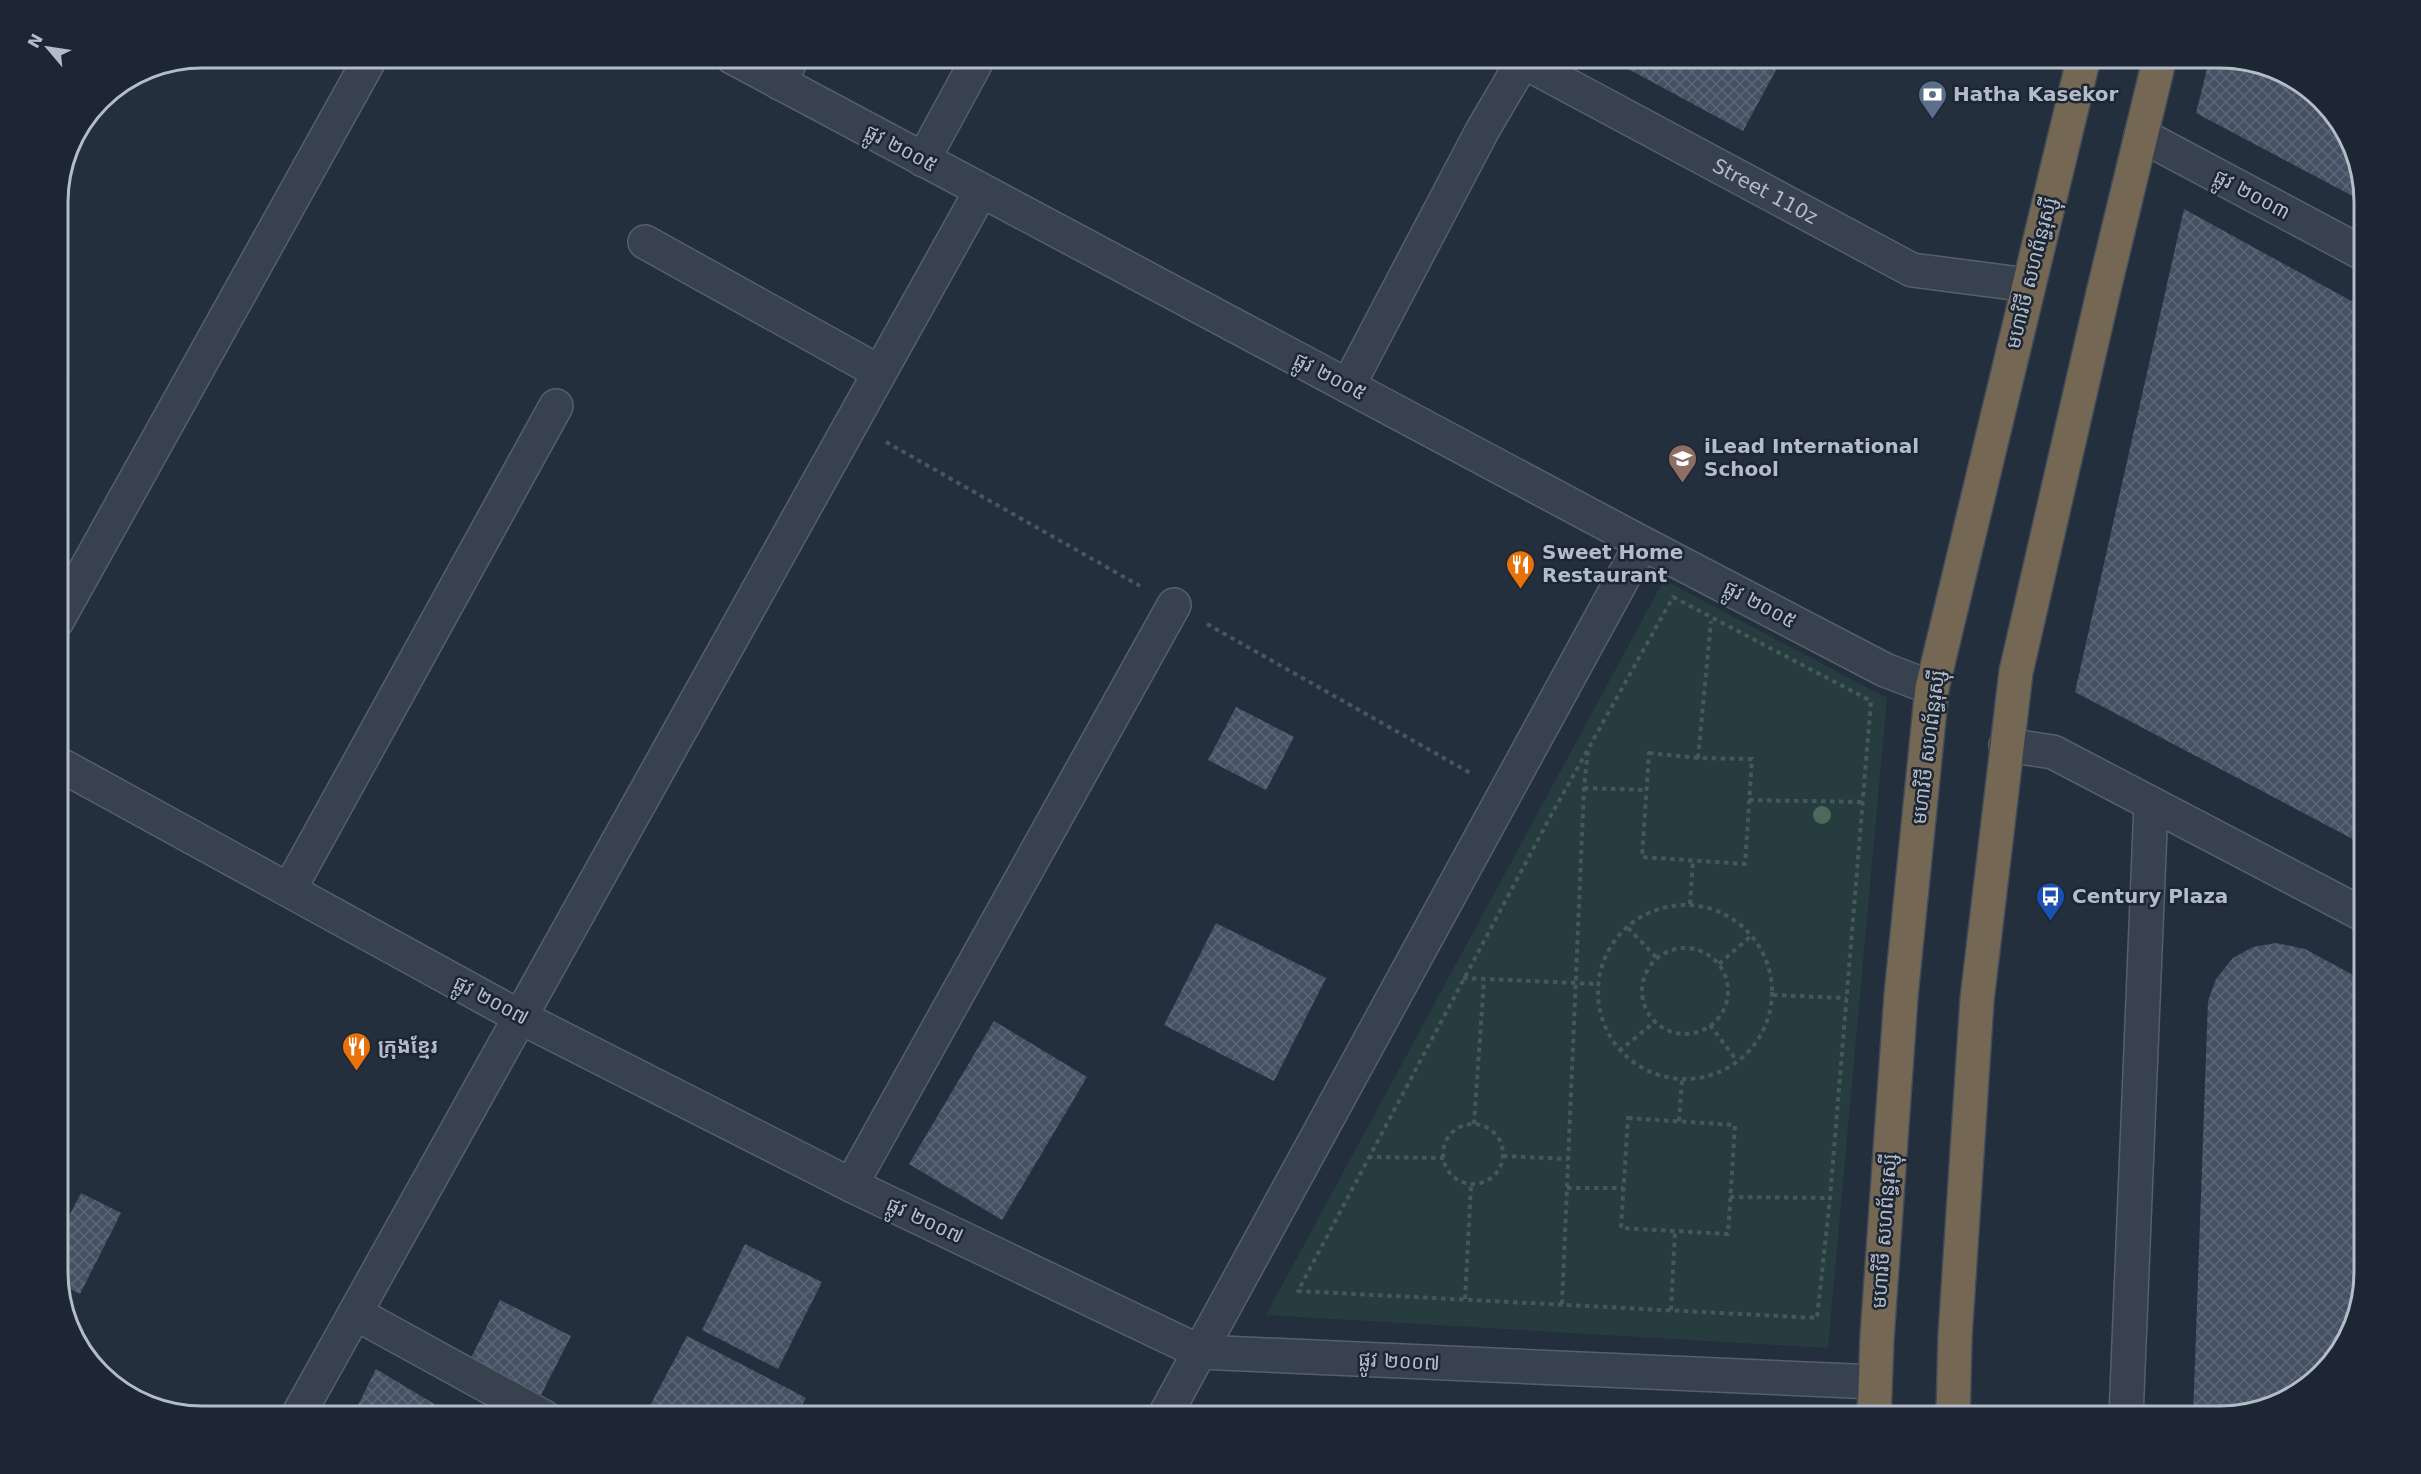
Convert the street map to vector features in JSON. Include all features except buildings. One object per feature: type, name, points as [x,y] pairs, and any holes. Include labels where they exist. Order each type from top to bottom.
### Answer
[{"type":"highway","name":"មហាវិថី សហព័ន្ធរុស្ស៊ី","points":[[1874,1406],[1901,996],[1932,688],[2082,67]]},
{"type":"highway","points":[[1953,1406],[1955,1337],[1977,1000],[2016,672],[2158,67]]},
{"type":"street","points":[[1348,386],[1515,67]]},
{"type":"street","name":"Street 110z","points":[[1535,67],[1912,270],[2028,285]]},
{"type":"street","points":[[68,601],[365,68]]},
{"type":"street","points":[[923,160],[973,68]]},
{"type":"street","name":"ផ្លូវ ២០០៥","points":[[786,70],[923,160],[1642,543],[1885,669],[1932,688]]},
{"type":"street","name":"ផ្លូវ ២០០៣","points":[[2141,135],[2353,248]]},
{"type":"street","points":[[303,1406],[981,191]]},
{"type":"street","points":[[645,242],[879,372]]},
{"type":"street","points":[[289,890],[556,406]]},
{"type":"street","points":[[1170,1406],[1642,543]]},
{"type":"street","points":[[851,1185],[1174,605]]},
{"type":"street","points":[[2006,744],[2054,752],[2354,910]]},
{"type":"street","name":"ផ្លូវ ២០០៧","points":[[68,769],[520,1017],[851,1185],[1200,1352],[1875,1382]]},
{"type":"street","points":[[2126,1406],[2151,804]]},
{"type":"street","points":[[356,1313],[524,1406]]},
{"type":"path","points":[[1673,597],[1711,617],[1870,701],[1830,1198],[1817,1317],[1298,1291],[1463,978],[1673,597]]},
{"type":"path","points":[[1698,758],[1711,617]]},
{"type":"path","points":[[1562,1304],[1584,788],[1589,746]]},
{"type":"path","points":[[1649,753],[1698,758],[1752,759],[1745,864],[1642,857],[1646,790],[1649,753]]},
{"type":"path","points":[[1584,788],[1646,790]]},
{"type":"path","points":[[1749,800],[1862,802]]},
{"type":"path","points":[[1690,904],[1694,861]]},
{"type":"path","points":[[1690,904],[1712,908],[1733,918],[1752,934],[1763,951],[1771,972],[1773,995],[1768,1022],[1754,1046],[1737,1062],[1709,1077],[1682,1080],[1658,1076],[1637,1066],[1619,1051],[1606,1031],[1599,1008],[1598,984],[1605,958],[1618,936],[1638,918],[1663,907],[1690,904]]},
{"type":"path","points":[[1628,928],[1658,958]]},
{"type":"path","points":[[1719,964],[1752,934]]},
{"type":"path","points":[[1688,948],[1702,951],[1719,964],[1727,983],[1728,997],[1724,1010],[1710,1025],[1690,1034],[1676,1033],[1656,1021],[1645,1006],[1642,992],[1644,978],[1658,958],[1674,949],[1688,948]]},
{"type":"path","points":[[1463,978],[1576,985],[1598,984]]},
{"type":"path","points":[[1474,1124],[1484,980]]},
{"type":"path","points":[[1773,995],[1846,998]]},
{"type":"path","points":[[1619,1051],[1656,1021]]},
{"type":"path","points":[[1710,1025],[1737,1062]]},
{"type":"path","points":[[1679,1121],[1682,1080]]},
{"type":"path","points":[[1628,1118],[1735,1125],[1728,1234],[1621,1228],[1623,1188],[1628,1118]]},
{"type":"path","points":[[1474,1124],[1490,1129],[1500,1140],[1503,1155],[1498,1171],[1487,1181],[1472,1185],[1457,1180],[1446,1168],[1443,1152],[1448,1138],[1459,1127],[1474,1124]]},
{"type":"path","points":[[1503,1155],[1568,1159]]},
{"type":"path","points":[[1368,1157],[1444,1158]]},
{"type":"path","points":[[1465,1299],[1472,1185]]},
{"type":"path","points":[[1567,1188],[1623,1188]]},
{"type":"path","points":[[1730,1197],[1830,1198]]},
{"type":"path","points":[[1671,1310],[1676,1232]]},
{"type":"green space","points":[[1664,580],[1887,698],[1828,1348],[1266,1315]]},
{"type":"place","name":"Hatha Kasekor","points":[[1932,120]]},
{"type":"place","name":"iLead International School","points":[[1683,484]]},
{"type":"place","name":"Sweet Home Restaurant","points":[[1521,590]]},
{"type":"place","name":"Century Plaza","points":[[2051,922]]},
{"type":"place","name":"ក្រុងខ្មែរ","points":[[357,1072]]}]
